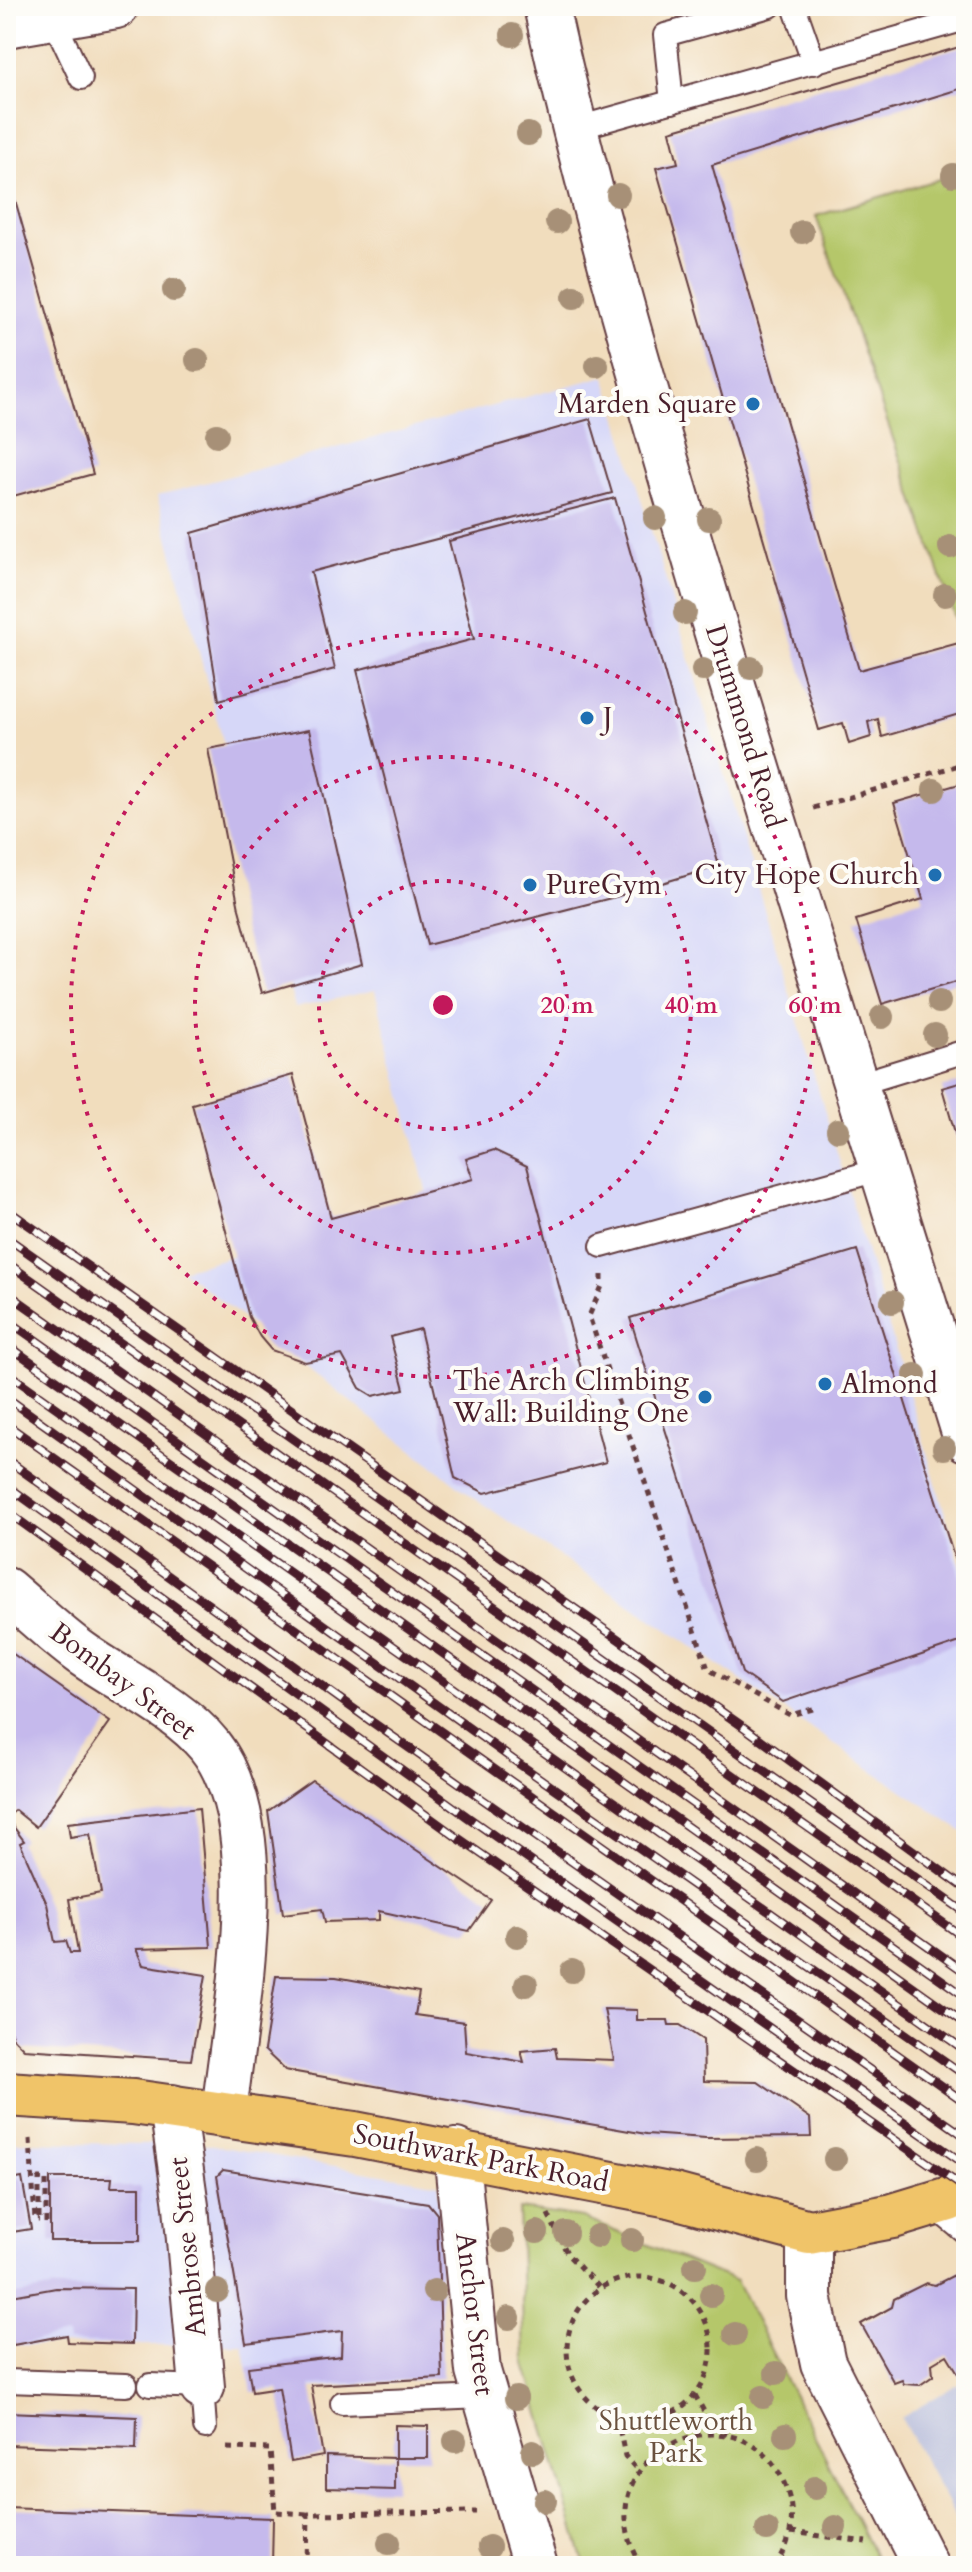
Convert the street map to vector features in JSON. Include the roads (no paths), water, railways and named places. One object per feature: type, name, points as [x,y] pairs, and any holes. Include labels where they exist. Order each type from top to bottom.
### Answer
[{"type":"main road","name":"Southwark Park Road","points":[[6,2094],[172,2107],[456,2151],[674,2196],[809,2232],[949,2213]]},
{"type":"street","points":[[6,25],[51,11],[116,6]]},
{"type":"street","name":"Drummond Road","points":[[546,6],[574,129],[643,383],[855,1085],[966,1439]]},
{"type":"street","name":"Bombay Street","points":[[6,1590],[79,1651],[190,1727],[209,1745],[231,1787],[245,1884],[241,1982],[224,2114]]},
{"type":"street","name":"Ambrose Street","points":[[172,2107],[186,2206],[203,2407]]},
{"type":"street","name":"Anchor Street","points":[[456,2151],[483,2397],[535,2566]]},
{"type":"street","points":[[809,2232],[809,2296],[823,2363],[926,2566]]},
{"type":"lane","points":[[672,102],[665,35],[770,6]]},
{"type":"lane","points":[[794,6],[814,63]]},
{"type":"lane","points":[[51,11],[81,78]]},
{"type":"lane","points":[[574,129],[966,19]]},
{"type":"lane","points":[[855,1085],[966,1051]]},
{"type":"lane","points":[[602,1246],[882,1169]]},
{"type":"lane","points":[[6,2381],[126,2385]]},
{"type":"lane","points":[[150,2385],[203,2407]]},
{"type":"lane","points":[[342,2403],[483,2397]]},
{"type":"railway","points":[[6,1209],[745,1728],[966,1889]]},
{"type":"railway","points":[[6,1237],[966,1913]]},
{"type":"railway","points":[[6,1262],[966,1939]]},
{"type":"railway","points":[[6,1292],[966,1973]]},
{"type":"railway","points":[[6,1319],[966,1997]]},
{"type":"railway","points":[[6,1344],[966,2024]]},
{"type":"railway","points":[[6,1372],[966,2051]]},
{"type":"railway","points":[[6,1397],[515,1761],[966,2076]]},
{"type":"railway","points":[[6,1424],[966,2103]]},
{"type":"railway","points":[[6,1459],[372,1722],[966,2137]]},
{"type":"railway","points":[[6,1485],[469,1818],[966,2165]]},
{"type":"railway","points":[[6,1511],[458,1838],[966,2189]]},
{"type":"place","name":"Marden Square","points":[[753,404]]},
{"type":"place","name":"J","points":[[587,718]]},
{"type":"place","name":"City Hope Church","points":[[935,875]]},
{"type":"place","name":"PureGym","points":[[530,885]]},
{"type":"place","name":"Almond","points":[[825,1384]]},
{"type":"place","name":"The Arch Climbing Wall: Building One","points":[[705,1397]]},
{"type":"park label","name":"Shuttleworth Park","points":[[676,2437]]}]
